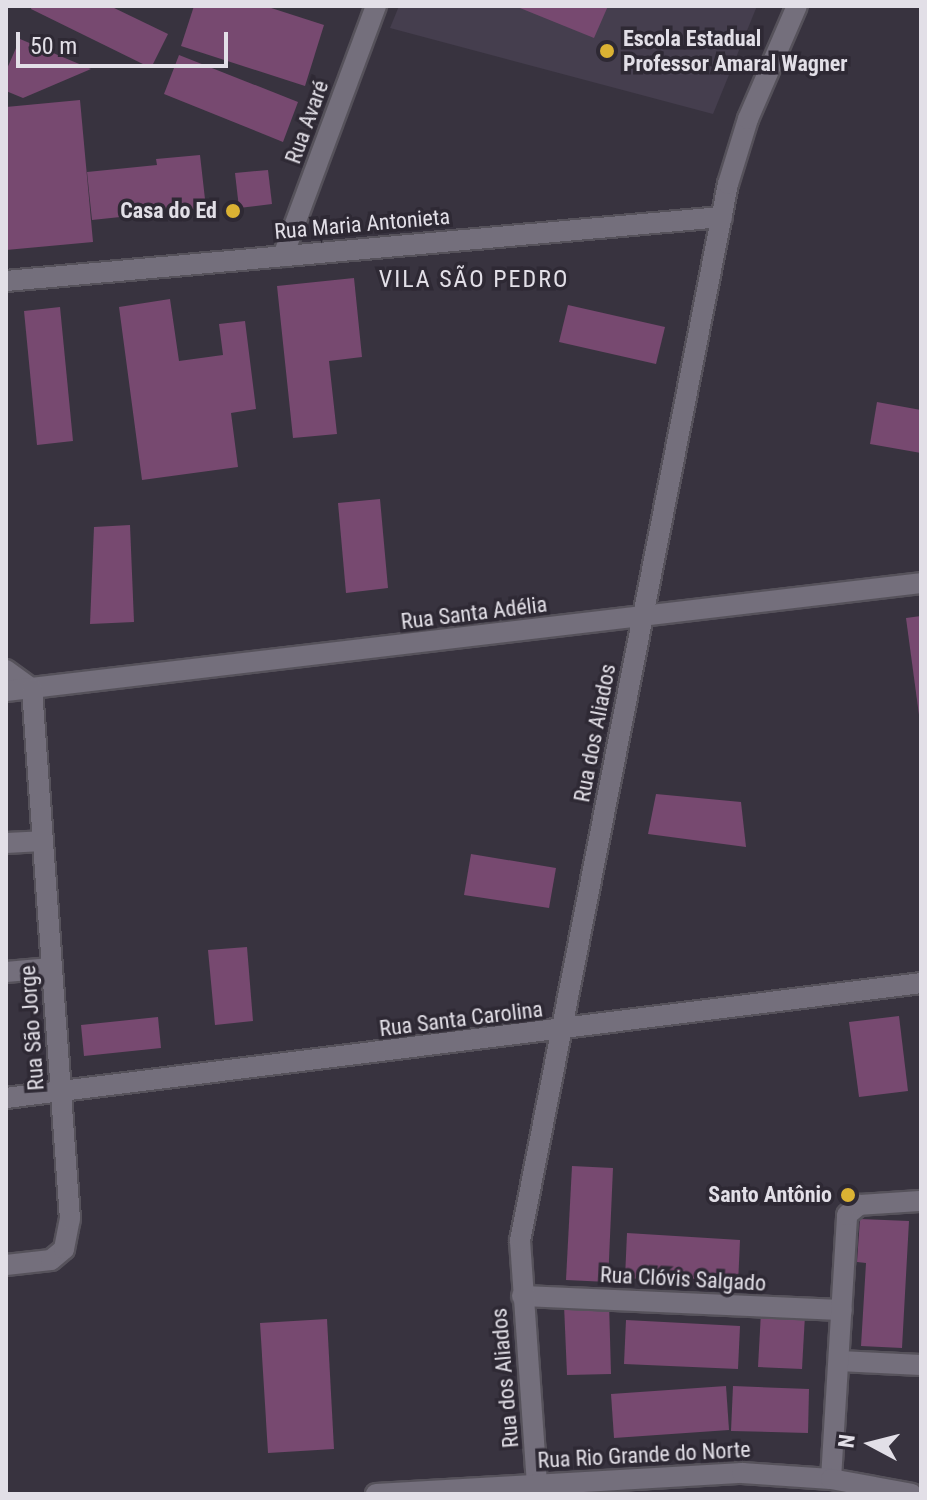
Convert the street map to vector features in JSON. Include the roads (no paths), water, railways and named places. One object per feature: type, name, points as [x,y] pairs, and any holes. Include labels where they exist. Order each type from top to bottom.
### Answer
[{"type":"street","name":"Rua Avaré","points":[[283,256],[376,6]]},
{"type":"street","name":"Rua dos Aliados","points":[[537,1484],[520,1241],[722,217],[748,119],[797,6]]},
{"type":"street","name":"Rua Maria Antonieta","points":[[6,281],[722,217]]},
{"type":"street","name":"Rua Santa Adélia","points":[[6,691],[921,583]]},
{"type":"street","points":[[6,670],[32,689]]},
{"type":"street","name":"Rua São Jorge","points":[[6,1265],[51,1260],[64,1249],[70,1219],[32,689]]},
{"type":"street","points":[[6,843],[42,841]]},
{"type":"street","points":[[6,972],[51,968]]},
{"type":"street","name":"Rua Santa Carolina","points":[[6,1098],[559,1031],[921,983]]},
{"type":"street","points":[[831,1479],[849,1210],[859,1205],[921,1201]]},
{"type":"street","name":"Rua Clóvis Salgado","points":[[522,1296],[842,1310]]},
{"type":"street","points":[[839,1361],[921,1365]]},
{"type":"street","name":"Rua Rio Grande do Norte","points":[[376,1494],[495,1490],[537,1484],[742,1473],[831,1479],[912,1494]]},
{"type":"place","name":"Escola Estadual Professor Amaral Wagner","points":[[607,51]]},
{"type":"place","name":"Casa do Ed","points":[[233,211]]},
{"type":"place","name":"Santo Antônio","points":[[848,1195]]},
{"type":"district","name":"VILA SÃO PEDRO","points":[[474,280]]}]
